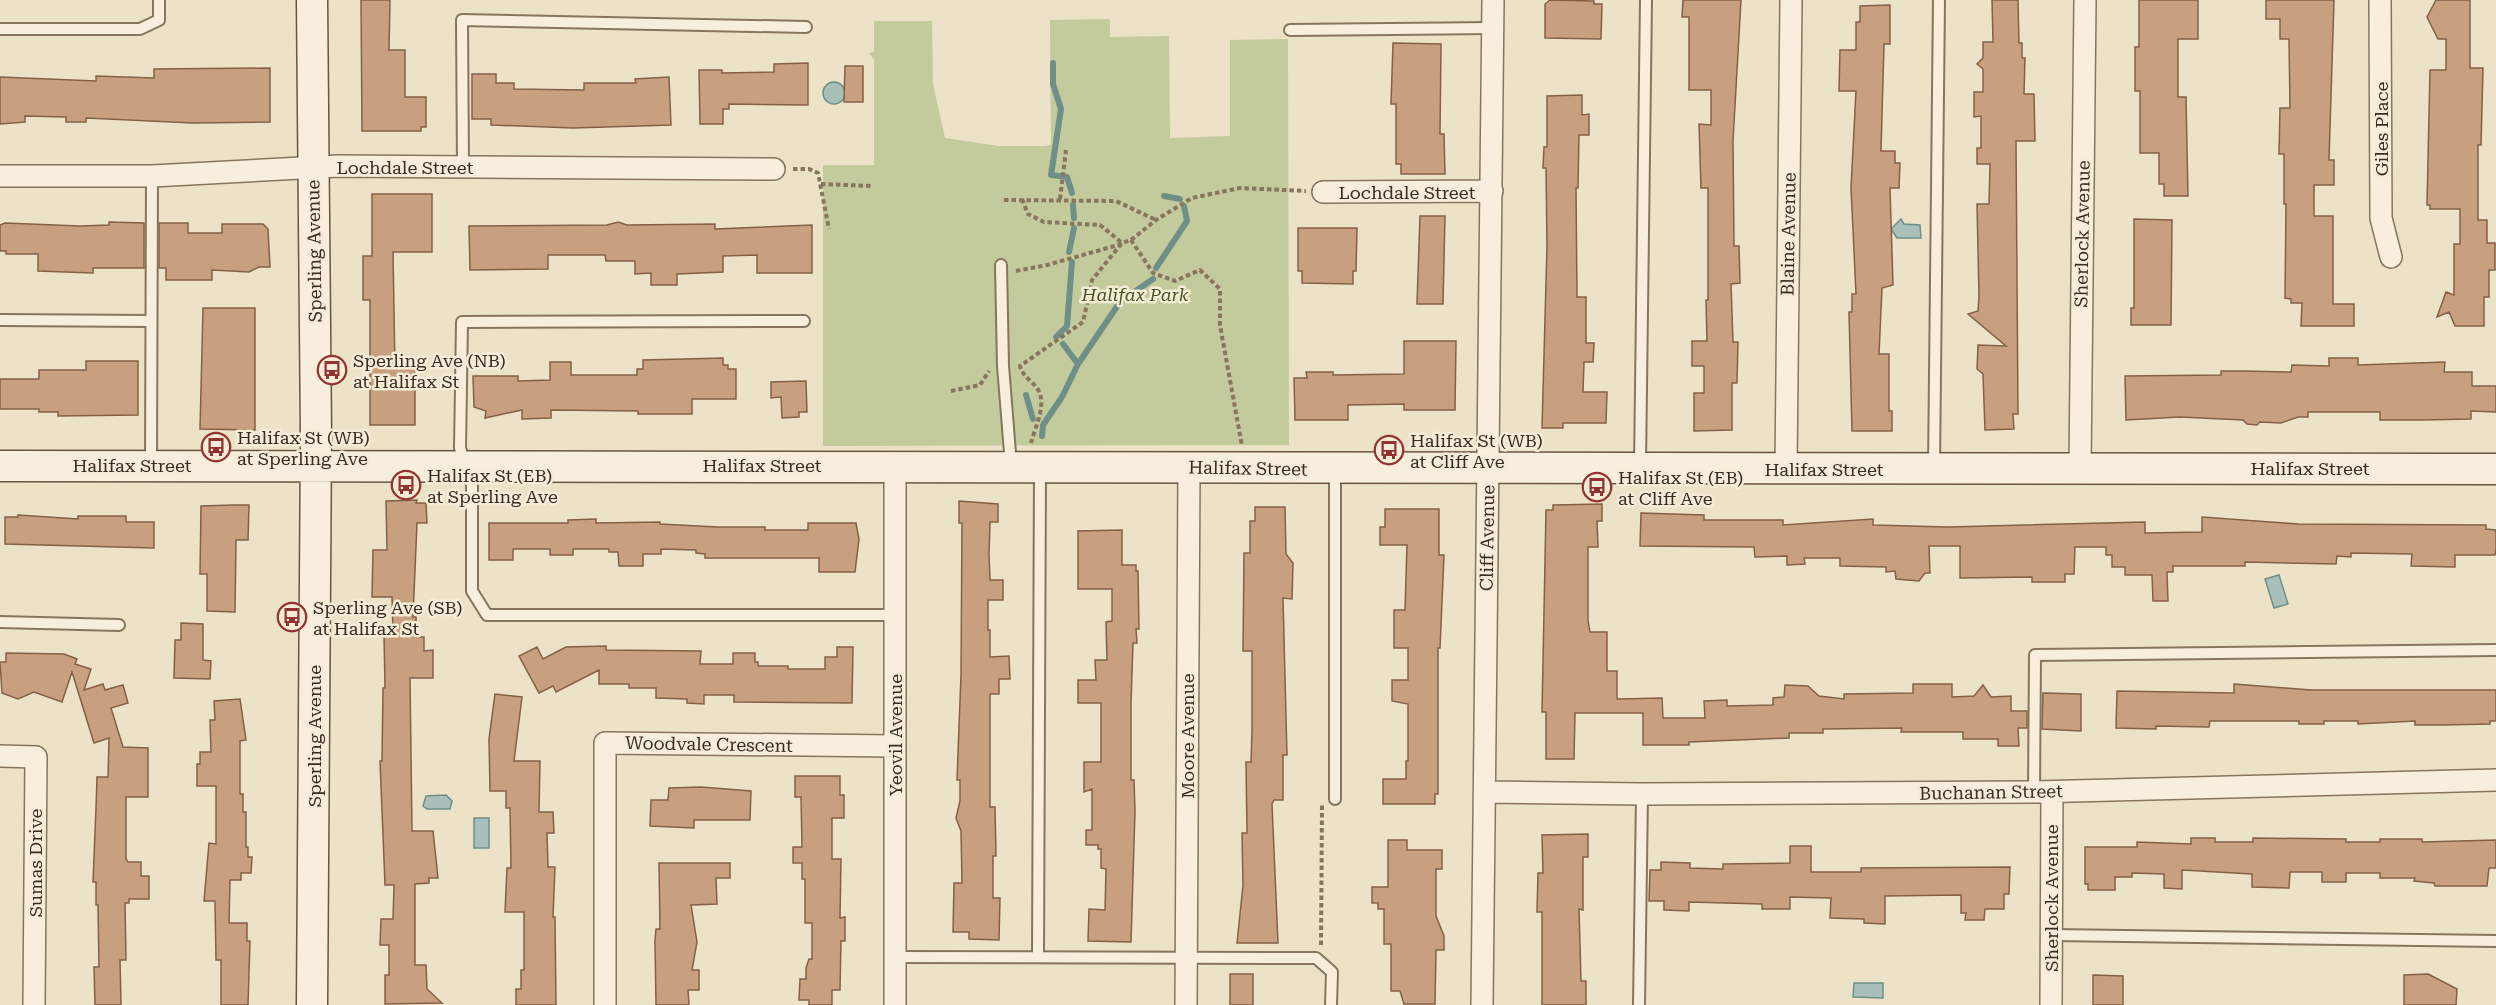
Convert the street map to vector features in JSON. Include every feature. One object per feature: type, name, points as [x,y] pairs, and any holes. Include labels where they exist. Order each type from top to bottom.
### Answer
[{"type":"street","name":"Sperling Avenue","points":[[312,0],[316,466],[312,1005]]},
{"type":"street","name":"Cliff Avenue","points":[[1482,1005],[1493,0]]},
{"type":"street","name":"Blaine Avenue","points":[[1786,469],[1791,0]]},
{"type":"street","name":"Sherlock Avenue","points":[[2080,468],[2085,0]]},
{"type":"street","name":"Giles Place","points":[[2380,0],[2381,218],[2391,257]]},
{"type":"street","name":"Lochdale Street","points":[[0,176],[152,176],[313,167],[774,169]]},
{"type":"street","name":"Lochdale Street","points":[[1323,192],[1491,191]]},
{"type":"street","name":"Halifax Street","points":[[0,466],[895,466],[1027,460],[1189,468],[1335,469],[2496,469]]},
{"type":"street","name":"Yeovil Avenue","points":[[895,466],[895,1005]]},
{"type":"street","name":"Moore Avenue","points":[[1186,1005],[1189,468]]},
{"type":"street","name":"Woodvale Crescent","points":[[605,1005],[605,743],[894,746]]},
{"type":"street","name":"Sumas Drive","points":[[0,756],[36,757],[34,1005]]},
{"type":"street","name":"Buchanan Street","points":[[1485,792],[1642,794],[2043,792],[2496,780]]},
{"type":"street","name":"Sherlock Avenue","points":[[2043,792],[2052,935],[2051,1005]]},
{"type":"lane","points":[[0,29],[140,29],[159,20],[159,0]]},
{"type":"lane","points":[[1640,468],[1646,0]]},
{"type":"lane","points":[[1934,468],[1939,0]]},
{"type":"lane","points":[[463,167],[462,20],[806,27]]},
{"type":"lane","points":[[1290,30],[1493,28]]},
{"type":"lane","points":[[151,465],[152,176]]},
{"type":"lane","points":[[1001,269],[1003,359],[1027,460],[1038,956]]},
{"type":"lane","points":[[0,320],[151,321]]},
{"type":"lane","points":[[804,321],[462,322],[460,448],[472,485],[472,591],[487,615],[895,615]]},
{"type":"lane","points":[[1335,469],[1335,799]]},
{"type":"lane","points":[[0,622],[119,625]]},
{"type":"lane","points":[[2043,792],[2035,655],[2496,650]]},
{"type":"lane","points":[[1639,1005],[1642,794]]},
{"type":"lane","points":[[2052,935],[2496,941]]},
{"type":"lane","points":[[895,957],[1316,958],[1332,972],[1331,1005]]},
{"type":"path","points":[[1060,199],[1066,150]]},
{"type":"path","points":[[774,169],[809,169],[818,173],[829,229]]},
{"type":"path","points":[[821,184],[872,186]]},
{"type":"path","points":[[1001,269],[1047,265],[1131,240],[1156,220],[1192,198],[1240,188],[1323,192]]},
{"type":"path","points":[[1022,199],[1028,214],[1044,222],[1100,225],[1122,243]]},
{"type":"path","points":[[1004,200],[1116,201],[1156,220]]},
{"type":"path","points":[[1131,240],[1153,273],[1175,281],[1200,270],[1220,289],[1220,326],[1242,449]]},
{"type":"path","points":[[1027,460],[1042,401],[1038,389],[1023,375],[1020,366],[1083,322],[1092,280],[1122,243]]},
{"type":"path","points":[[951,391],[980,386],[993,365],[1003,359]]},
{"type":"path","points":[[1316,958],[1320,951],[1322,799],[1335,799]]},
{"type":"green space","name":"Halifax Park","points":[[1110,19],[1110,37],[1169,36],[1170,138],[1230,136],[1230,40],[1288,39],[1289,445],[823,446],[823,165],[874,165],[874,60],[869,53],[874,52],[874,21],[932,21],[933,84],[945,138],[998,146],[1044,146],[1051,145],[1050,20]]},
{"type":"water","points":[[834,82],[842,85],[845,93],[842,101],[834,104],[826,101],[823,93],[826,85]]},
{"type":"water","points":[[1901,219],[1904,224],[1920,225],[1921,238],[1897,238],[1891,229]]},
{"type":"water","points":[[2279,575],[2288,604],[2274,608],[2265,579]]},
{"type":"water","points":[[446,795],[452,801],[450,809],[427,809],[423,806],[426,796]]},
{"type":"water","points":[[474,818],[489,818],[489,848],[474,848]]},
{"type":"water","points":[[1854,983],[1883,983],[1883,998],[1853,997]]},
{"type":"building","points":[[361,0],[390,0],[389,50],[405,50],[405,97],[426,97],[426,127],[421,127],[421,131],[362,131]]},
{"type":"building","points":[[1550,0],[1594,1],[1594,4],[1602,4],[1601,39],[1545,38],[1545,4]]},
{"type":"building","points":[[1683,0],[1741,0],[1733,141],[1734,246],[1739,246],[1740,283],[1731,284],[1733,342],[1738,342],[1737,383],[1732,383],[1732,430],[1694,431],[1694,393],[1704,393],[1704,366],[1692,366],[1692,341],[1707,341],[1706,300],[1708,300],[1708,188],[1701,188],[1699,124],[1711,125],[1711,90],[1689,90],[1689,17],[1682,17]]},
{"type":"building","points":[[1992,0],[2018,0],[2019,43],[2022,43],[2022,58],[2025,58],[2024,94],[2034,94],[2035,141],[2016,141],[2018,414],[2013,414],[2014,429],[1985,430],[1983,374],[1977,369],[1978,345],[2006,346],[1968,314],[1978,311],[1977,204],[1989,204],[1990,164],[1977,164],[1977,148],[1981,148],[1981,116],[1974,117],[1974,92],[1983,92],[1983,69],[1977,64],[1983,58],[1983,42],[1993,42]]},
{"type":"building","points":[[2139,0],[2198,0],[2198,39],[2178,39],[2178,97],[2186,97],[2188,196],[2164,196],[2164,184],[2159,184],[2159,153],[2140,153],[2140,91],[2135,91],[2135,47],[2139,47]]},
{"type":"building","points":[[2266,0],[2334,0],[2329,160],[2334,160],[2334,185],[2314,185],[2314,216],[2333,216],[2333,304],[2354,304],[2354,326],[2301,326],[2302,303],[2291,303],[2291,299],[2285,298],[2284,154],[2279,154],[2280,108],[2290,108],[2289,39],[2280,39],[2280,19],[2266,19]]},
{"type":"building","points":[[2436,0],[2470,0],[2470,68],[2483,68],[2481,145],[2478,145],[2478,220],[2487,220],[2487,243],[2495,243],[2495,270],[2489,270],[2489,297],[2484,297],[2484,326],[2455,326],[2449,312],[2437,317],[2446,292],[2454,295],[2454,244],[2460,244],[2460,209],[2430,209],[2430,205],[2427,205],[2430,70],[2446,70],[2446,39],[2438,39],[2427,17]]},
{"type":"building","points":[[1890,5],[1890,44],[1884,44],[1881,151],[1895,151],[1895,163],[1900,163],[1899,188],[1890,188],[1893,285],[1882,288],[1879,354],[1889,354],[1889,411],[1892,411],[1892,431],[1852,431],[1849,312],[1852,312],[1852,294],[1856,294],[1851,188],[1856,91],[1839,91],[1840,50],[1856,50],[1856,22],[1860,22],[1860,6]]},
{"type":"building","points":[[1393,43],[1441,44],[1440,134],[1444,134],[1445,174],[1401,174],[1401,164],[1396,164],[1396,104],[1391,104]]},
{"type":"building","points":[[808,63],[808,105],[729,104],[729,109],[723,109],[723,124],[700,124],[699,70],[722,70],[722,73],[774,72],[774,64]]},
{"type":"building","points":[[845,66],[863,66],[863,102],[844,102]]},
{"type":"building","points":[[270,68],[270,122],[193,123],[86,118],[86,122],[66,122],[66,117],[25,116],[25,122],[0,124],[0,77],[96,81],[96,76],[154,78],[154,69]]},
{"type":"building","points":[[472,74],[496,74],[496,83],[514,83],[514,89],[584,90],[584,83],[636,83],[635,79],[669,77],[671,125],[573,128],[491,125],[491,119],[472,119]]},
{"type":"building","points":[[1582,95],[1582,115],[1589,114],[1589,135],[1579,135],[1578,188],[1576,188],[1577,297],[1586,297],[1586,343],[1594,343],[1593,362],[1584,362],[1583,392],[1607,392],[1606,423],[1563,423],[1563,428],[1542,428],[1547,246],[1546,168],[1543,168],[1544,147],[1547,147],[1547,96]]},
{"type":"building","points":[[372,194],[432,194],[432,252],[393,252],[395,368],[415,368],[415,425],[370,425],[370,300],[363,300],[363,256],[372,256]]},
{"type":"building","points":[[1420,216],[1445,216],[1443,304],[1417,304]]},
{"type":"building","points":[[2134,219],[2172,220],[2171,325],[2131,325],[2131,308],[2134,308]]},
{"type":"building","points":[[109,222],[144,223],[144,268],[93,268],[93,273],[38,271],[38,254],[6,254],[6,251],[0,251],[0,225],[5,223],[80,226],[109,225]]},
{"type":"building","points":[[618,222],[627,225],[715,224],[715,229],[812,225],[812,273],[757,273],[757,255],[723,256],[723,272],[677,274],[677,285],[651,285],[651,273],[635,274],[635,261],[606,261],[605,255],[548,255],[548,269],[470,270],[469,226],[607,225]]},
{"type":"building","points":[[159,223],[188,223],[188,233],[222,233],[222,224],[263,224],[268,229],[270,267],[259,267],[249,272],[212,270],[212,280],[166,280],[166,268],[159,268]]},
{"type":"building","points":[[1298,228],[1357,228],[1356,271],[1353,271],[1353,284],[1302,283],[1302,271],[1298,271]]},
{"type":"building","points":[[203,308],[255,308],[255,430],[200,429]]},
{"type":"building","points":[[1404,341],[1456,341],[1455,410],[1404,410],[1404,404],[1348,405],[1348,420],[1295,420],[1294,378],[1307,378],[1306,372],[1333,372],[1333,375],[1404,374]]},
{"type":"building","points":[[723,358],[723,365],[728,365],[728,369],[736,369],[736,399],[692,399],[692,414],[551,410],[551,418],[522,419],[522,410],[485,418],[486,411],[474,407],[473,376],[518,376],[518,381],[550,380],[550,362],[571,362],[571,375],[637,375],[637,369],[643,369],[643,360]]},
{"type":"building","points":[[2329,358],[2358,358],[2358,365],[2445,362],[2444,372],[2472,372],[2472,386],[2496,386],[2496,412],[2471,411],[2471,419],[2380,420],[2380,412],[2308,412],[2308,417],[2298,417],[2281,423],[2260,422],[2257,425],[2247,424],[2243,420],[2180,417],[2126,420],[2125,376],[2221,375],[2221,371],[2291,372],[2292,365],[2329,366]]},
{"type":"building","points":[[86,361],[138,361],[138,415],[58,416],[58,412],[39,412],[39,409],[0,409],[0,379],[39,379],[39,370],[86,370]]},
{"type":"building","points":[[806,381],[807,412],[799,412],[799,417],[782,418],[781,397],[771,398],[771,382]]},
{"type":"building","points":[[417,500],[416,503],[426,503],[427,523],[417,523],[413,617],[416,617],[417,637],[424,637],[424,651],[433,650],[433,678],[410,678],[412,831],[433,831],[438,878],[429,878],[429,883],[415,884],[415,965],[426,965],[427,989],[442,1003],[385,1004],[385,975],[389,975],[389,945],[380,945],[381,919],[393,919],[394,885],[385,885],[380,761],[382,761],[383,688],[385,688],[384,636],[393,636],[392,597],[372,597],[373,550],[387,550],[386,501]]},
{"type":"building","points":[[959,501],[998,504],[998,522],[990,522],[990,580],[1003,580],[1003,600],[988,600],[988,630],[990,630],[990,657],[1009,656],[1010,679],[999,679],[999,694],[990,694],[990,807],[995,807],[996,856],[993,856],[993,898],[1000,898],[999,940],[969,939],[969,932],[953,932],[954,883],[962,883],[961,831],[956,818],[960,801],[960,780],[957,780],[961,675],[962,523],[959,523]]},
{"type":"building","points":[[1602,504],[1602,521],[1597,521],[1598,547],[1588,547],[1588,620],[1590,632],[1607,632],[1607,671],[1617,671],[1617,699],[1662,698],[1663,718],[1705,718],[1704,701],[1727,700],[1727,706],[1773,705],[1773,698],[1784,697],[1785,685],[1808,686],[1819,696],[1844,699],[1844,694],[1913,693],[1913,684],[1952,684],[1952,697],[1974,696],[1983,685],[1991,697],[2011,696],[2011,711],[2027,711],[2027,728],[2018,728],[2019,746],[1998,746],[1998,739],[1963,739],[1963,732],[1901,732],[1902,728],[1823,729],[1823,733],[1789,733],[1789,738],[1689,742],[1689,745],[1643,745],[1643,713],[1575,713],[1574,759],[1546,759],[1546,712],[1542,712],[1546,510],[1553,510],[1553,505]]},
{"type":"building","points":[[249,505],[248,540],[236,540],[235,612],[207,611],[207,574],[200,574],[201,506]]},
{"type":"building","points":[[1255,507],[1285,507],[1286,554],[1293,563],[1292,599],[1283,598],[1287,755],[1283,755],[1283,800],[1274,800],[1272,804],[1278,943],[1237,943],[1243,885],[1242,833],[1247,833],[1246,762],[1251,762],[1252,731],[1252,651],[1243,651],[1244,553],[1250,553],[1250,521],[1255,521]]},
{"type":"building","points":[[1385,509],[1439,509],[1439,555],[1444,555],[1440,648],[1438,648],[1438,794],[1435,794],[1435,804],[1383,804],[1383,779],[1406,779],[1406,761],[1408,761],[1408,704],[1392,701],[1392,680],[1408,680],[1408,648],[1394,648],[1394,610],[1405,610],[1407,545],[1380,545],[1380,527],[1385,527]]},
{"type":"building","points":[[1641,513],[1704,515],[1704,520],[1783,520],[1783,525],[1873,519],[1873,525],[1948,527],[2145,522],[2145,533],[2202,532],[2202,517],[2298,524],[2486,525],[2486,529],[2496,530],[2496,550],[2495,555],[2455,555],[2455,567],[2411,566],[2412,554],[2351,553],[2351,557],[2337,556],[2336,564],[2245,562],[2245,566],[2173,566],[2173,572],[2167,572],[2168,601],[2153,601],[2152,575],[2125,575],[2125,567],[2112,567],[2112,555],[2106,555],[2106,547],[2075,547],[2074,574],[2065,574],[2065,582],[2032,582],[2032,577],[1960,578],[1960,546],[1929,546],[1930,573],[1925,573],[1919,581],[1896,579],[1895,571],[1886,572],[1886,567],[1840,566],[1840,558],[1804,558],[1805,564],[1787,565],[1787,556],[1755,557],[1754,547],[1640,546]]},
{"type":"building","points":[[18,515],[78,519],[78,516],[126,516],[126,522],[154,522],[154,548],[5,544],[5,517],[18,517]]},
{"type":"building","points":[[596,519],[596,523],[660,522],[660,524],[717,527],[765,527],[765,530],[808,530],[808,523],[856,523],[859,539],[855,572],[819,572],[819,558],[705,558],[705,554],[696,553],[696,550],[661,549],[661,554],[643,554],[643,566],[619,566],[618,552],[609,552],[609,549],[573,549],[573,555],[550,555],[550,549],[513,549],[513,560],[489,560],[489,523],[568,523],[568,520]]},
{"type":"building","points":[[1122,530],[1122,565],[1136,565],[1136,571],[1138,571],[1139,629],[1136,629],[1137,643],[1133,643],[1131,703],[1131,780],[1134,780],[1135,811],[1131,942],[1088,941],[1089,909],[1105,910],[1106,869],[1101,868],[1101,849],[1098,849],[1098,845],[1086,845],[1086,830],[1092,830],[1092,789],[1084,792],[1084,762],[1101,762],[1101,703],[1078,703],[1078,680],[1096,680],[1095,660],[1107,660],[1106,622],[1112,621],[1112,589],[1078,589],[1078,531]]},
{"type":"building","points":[[181,623],[203,624],[203,660],[211,661],[210,679],[174,678],[175,640],[181,640]]},
{"type":"building","points":[[606,646],[606,650],[701,651],[700,664],[733,664],[733,653],[755,653],[755,662],[758,662],[758,666],[788,666],[788,669],[825,669],[825,657],[837,657],[837,647],[853,647],[852,703],[734,702],[734,695],[704,695],[704,704],[687,703],[687,699],[656,698],[656,688],[629,688],[629,684],[599,684],[599,670],[556,692],[553,686],[539,693],[519,656],[537,647],[543,659],[566,647]]},
{"type":"building","points":[[6,653],[64,654],[77,659],[75,664],[91,669],[84,690],[103,684],[105,690],[123,685],[128,703],[111,708],[123,747],[148,748],[148,797],[126,797],[126,859],[128,862],[141,862],[141,876],[149,876],[149,899],[129,899],[129,903],[125,903],[126,960],[120,960],[121,1005],[95,1005],[94,967],[99,967],[98,905],[96,905],[96,882],[93,882],[97,777],[108,777],[109,738],[94,743],[72,672],[62,702],[34,692],[18,699],[2,693],[0,662],[6,662]]},
{"type":"building","points":[[2234,684],[2311,690],[2496,690],[2496,721],[2490,721],[2490,724],[2415,725],[2415,721],[2358,724],[2358,721],[2324,721],[2324,724],[2299,724],[2299,721],[2210,721],[2209,727],[2116,728],[2117,691],[2234,693]]},
{"type":"building","points":[[2043,693],[2081,694],[2081,731],[2042,729]]},
{"type":"building","points":[[495,694],[522,697],[514,761],[540,761],[539,812],[553,812],[554,833],[547,833],[548,867],[555,867],[553,917],[555,917],[556,1005],[516,1005],[516,989],[521,989],[521,970],[524,970],[524,912],[505,912],[507,868],[511,868],[510,808],[506,808],[506,791],[490,791],[489,739]]},
{"type":"building","points":[[240,699],[246,740],[240,741],[240,794],[243,794],[243,812],[246,812],[246,847],[248,847],[248,857],[252,857],[251,873],[241,873],[241,880],[230,880],[229,923],[247,923],[247,941],[250,941],[248,1005],[221,1005],[221,960],[216,960],[215,901],[204,901],[209,843],[216,844],[216,786],[197,786],[197,764],[200,764],[200,752],[211,752],[210,720],[215,720],[214,701]]},
{"type":"building","points":[[795,776],[840,776],[840,795],[844,795],[844,818],[832,818],[832,859],[841,859],[840,918],[845,917],[845,941],[841,941],[840,990],[832,990],[832,1005],[809,1005],[809,1000],[799,1000],[800,979],[806,979],[806,968],[809,959],[812,959],[812,923],[805,923],[805,879],[802,879],[802,863],[793,863],[793,847],[802,847],[801,797],[795,797]]},
{"type":"building","points":[[701,787],[751,791],[750,820],[694,820],[694,828],[650,826],[651,800],[668,800],[669,788]]},
{"type":"building","points":[[1588,834],[1588,857],[1583,857],[1583,910],[1579,909],[1581,981],[1586,981],[1586,1005],[1542,1005],[1542,912],[1537,912],[1538,873],[1543,873],[1542,835]]},
{"type":"building","points":[[2191,838],[2215,838],[2215,842],[2253,842],[2253,838],[2346,839],[2346,842],[2380,842],[2380,839],[2422,839],[2422,842],[2496,840],[2496,868],[2489,868],[2487,886],[2435,886],[2434,883],[2414,881],[2415,878],[2380,878],[2380,873],[2346,873],[2346,882],[2322,882],[2322,872],[2290,872],[2289,888],[2252,887],[2252,874],[2182,870],[2182,889],[2164,888],[2164,874],[2132,873],[2132,877],[2115,877],[2115,890],[2088,890],[2088,884],[2085,884],[2085,847],[2137,847],[2137,842],[2191,844]]},
{"type":"building","points":[[1388,840],[1407,840],[1407,850],[1442,850],[1442,869],[1436,869],[1436,916],[1444,936],[1444,950],[1436,950],[1435,1004],[1404,1004],[1400,991],[1391,991],[1391,944],[1384,944],[1384,909],[1378,909],[1378,903],[1372,903],[1372,887],[1388,887]]},
{"type":"building","points":[[1790,846],[1811,846],[1811,872],[1861,872],[1861,868],[2010,867],[2009,894],[2004,894],[2004,909],[1985,909],[1984,920],[1965,920],[1966,913],[1961,913],[1961,895],[1885,896],[1885,924],[1864,923],[1864,919],[1830,918],[1831,898],[1790,897],[1790,909],[1762,909],[1762,904],[1689,902],[1689,911],[1664,910],[1664,901],[1649,901],[1650,870],[1661,870],[1661,862],[1690,863],[1690,868],[1723,869],[1723,864],[1790,863]]},
{"type":"building","points":[[659,863],[730,863],[730,878],[716,878],[717,904],[691,905],[697,942],[692,970],[699,970],[699,990],[688,990],[689,1005],[656,1005],[655,941],[656,929],[660,929]]},
{"type":"building","points":[[1230,974],[1253,974],[1253,1005],[1230,1005]]},
{"type":"building","points":[[2428,974],[2457,989],[2456,1005],[2404,1005],[2404,975]]},
{"type":"building","points":[[2093,975],[2123,976],[2123,1005],[2093,1005]]},
{"type":"waterway","points":[[1053,63],[1053,84],[1061,109],[1051,175],[1067,177],[1072,193]]},
{"type":"waterway","points":[[1164,196],[1180,199]]},
{"type":"waterway","points":[[1073,205],[1074,218]]},
{"type":"waterway","points":[[1156,268],[1187,221],[1184,206]]},
{"type":"waterway","points":[[1069,252],[1074,228]]},
{"type":"waterway","points":[[1056,337],[1067,326],[1072,262]]},
{"type":"waterway","points":[[1078,364],[1120,302],[1153,279]]},
{"type":"waterway","points":[[1042,436],[1043,425],[1062,397],[1078,364],[1063,344]]},
{"type":"waterway","points":[[1026,395],[1033,419]]},
{"type":"place","name":"Sperling Ave (NB) at Halifax St","points":[[332,370]]},
{"type":"place","name":"Halifax St (WB) at Sperling Ave","points":[[216,447]]},
{"type":"place","name":"Halifax St (WB) at Cliff Ave","points":[[1389,450]]},
{"type":"place","name":"Halifax St (EB) at Sperling Ave","points":[[406,485]]},
{"type":"place","name":"Halifax St (EB) at Cliff Ave","points":[[1597,487]]},
{"type":"place","name":"Sperling Ave (SB) at Halifax St","points":[[292,617]]}]
